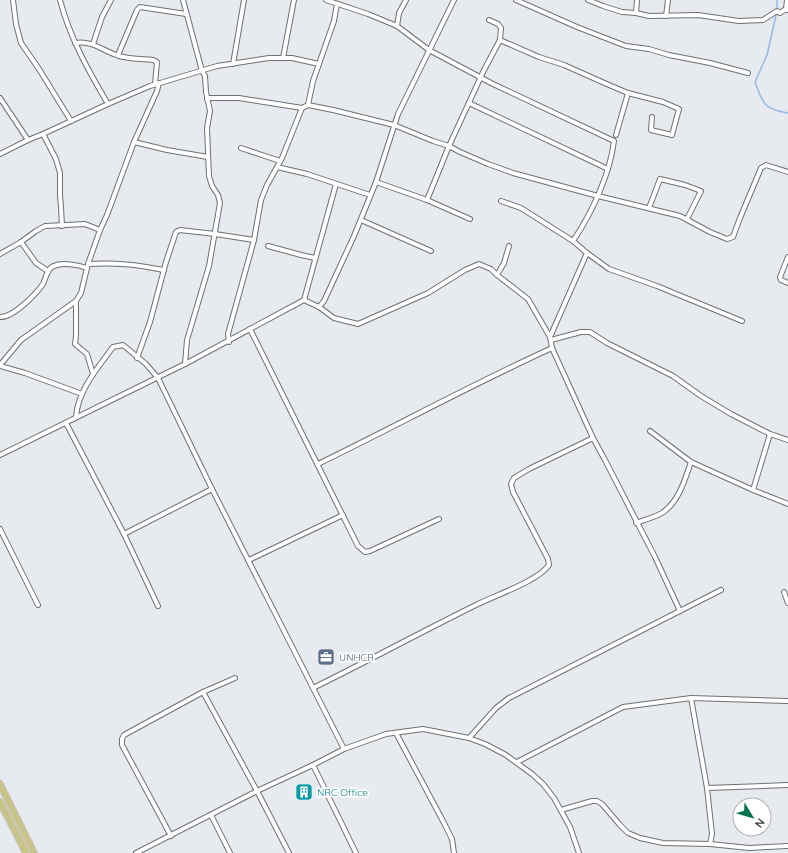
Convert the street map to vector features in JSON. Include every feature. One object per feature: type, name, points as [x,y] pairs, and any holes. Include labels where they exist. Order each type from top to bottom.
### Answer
[{"type":"main road","points":[[0,784],[34,853]]},
{"type":"main road","points":[[0,802],[26,853]]},
{"type":"street","points":[[12,0],[21,43],[71,121]]},
{"type":"street","points":[[60,0],[66,22],[75,43],[87,68],[108,104]]},
{"type":"street","points":[[93,44],[102,17],[111,0]]},
{"type":"street","points":[[183,0],[204,76],[210,111],[207,128],[209,176],[220,203],[209,266],[187,340],[185,364]]},
{"type":"street","points":[[233,64],[244,0]]},
{"type":"street","points":[[283,58],[294,0]]},
{"type":"street","points":[[326,0],[397,26],[429,50],[481,78],[614,141],[608,169],[598,196],[573,241]]},
{"type":"street","points":[[397,26],[399,13],[406,0]]},
{"type":"street","points":[[319,307],[324,301],[338,271],[376,182],[394,124],[454,0]]},
{"type":"street","points":[[516,0],[576,27],[626,46],[649,49],[748,73]]},
{"type":"street","points":[[588,0],[622,12],[649,16],[698,15],[739,21],[764,20],[777,11],[780,14],[787,9],[787,0]]},
{"type":"street","points":[[636,13],[637,0]]},
{"type":"street","points":[[666,16],[668,0]]},
{"type":"street","points":[[308,105],[313,81],[334,21],[337,4]]},
{"type":"street","points":[[118,56],[137,10],[140,7],[186,14]]},
{"type":"street","points":[[427,200],[469,102],[500,40],[500,28],[498,24],[489,20]]},
{"type":"street","points":[[500,40],[539,57],[564,65],[608,86],[663,102],[679,109],[672,134],[651,130],[652,117]]},
{"type":"street","points":[[75,43],[82,42],[93,44],[118,56],[153,60],[157,62],[156,92],[134,142],[100,230],[83,286],[76,302],[75,344],[87,354],[93,374]]},
{"type":"street","points":[[0,154],[108,104],[157,84],[217,66],[269,58],[283,58],[319,64]]},
{"type":"street","points":[[616,135],[628,93]]},
{"type":"street","points":[[0,98],[28,140]]},
{"type":"street","points":[[207,99],[239,98],[302,108],[308,105],[394,124],[513,173],[680,216],[727,239],[732,238],[761,168],[766,165],[788,172]]},
{"type":"street","points":[[469,102],[608,169]]},
{"type":"street","points":[[229,342],[228,334],[231,320],[254,240],[261,200],[280,161],[302,108]]},
{"type":"street","points":[[43,134],[56,159],[60,173],[62,226]]},
{"type":"street","points":[[134,142],[167,150],[208,157]]},
{"type":"street","points":[[241,148],[280,161]]},
{"type":"street","points":[[277,167],[307,174],[370,195]]},
{"type":"street","points":[[648,208],[660,179],[685,185],[701,191],[687,219]]},
{"type":"street","points":[[376,182],[427,200],[470,219]]},
{"type":"street","points":[[0,455],[229,342],[304,300],[336,184]]},
{"type":"street","points":[[501,201],[521,208],[573,241],[609,269],[657,286],[742,321]]},
{"type":"street","points":[[360,220],[431,251]]},
{"type":"street","points":[[0,254],[21,242],[36,230],[45,226],[85,224],[100,230]]},
{"type":"street","points":[[137,358],[150,322],[176,232],[180,230],[254,240]]},
{"type":"street","points":[[21,242],[36,263],[48,271]]},
{"type":"street","points":[[268,246],[301,256],[315,258]]},
{"type":"street","points":[[497,276],[504,263],[509,246]]},
{"type":"street","points":[[550,339],[587,253]]},
{"type":"street","points":[[788,257],[780,277],[781,280],[788,283]]},
{"type":"street","points":[[0,317],[10,314],[31,299],[43,284],[48,271],[54,266],[76,264],[88,266],[106,263],[138,265],[164,270]]},
{"type":"street","points":[[304,300],[319,307],[334,318],[358,324],[428,293],[465,270],[480,264],[491,269],[497,276],[528,299],[550,339],[552,348],[592,438],[655,557],[680,611]]},
{"type":"street","points":[[76,302],[21,340],[0,365],[82,394]]},
{"type":"street","points":[[250,329],[358,546],[365,552],[370,551],[440,519]]},
{"type":"street","points":[[550,339],[581,332],[590,332],[608,343],[673,376],[707,400],[770,434],[788,440]]},
{"type":"street","points":[[76,417],[77,406],[82,394],[93,374],[113,348],[123,345],[146,364],[158,378],[212,489],[344,749]]},
{"type":"street","points":[[318,464],[398,425],[508,368],[552,348]]},
{"type":"street","points":[[66,423],[124,534],[158,606]]},
{"type":"street","points":[[650,431],[691,462],[788,504]]},
{"type":"street","points":[[753,490],[770,434]]},
{"type":"street","points":[[313,688],[478,603],[529,580],[545,570],[549,565],[548,559],[513,492],[511,484],[514,478],[528,469],[592,438]]},
{"type":"street","points":[[636,523],[662,512],[672,504],[680,490],[691,462]]},
{"type":"street","points":[[124,534],[212,489]]},
{"type":"street","points":[[249,560],[343,515]]},
{"type":"street","points":[[0,529],[38,605]]},
{"type":"street","points":[[469,738],[496,708],[509,698],[721,590]]},
{"type":"street","points":[[784,592],[788,603]]},
{"type":"street","points":[[171,836],[122,745],[122,739],[124,735],[203,692],[235,678]]},
{"type":"street","points":[[203,692],[289,853]]},
{"type":"street","points":[[517,762],[623,707],[691,698],[788,701]]},
{"type":"street","points":[[691,698],[707,788],[712,834],[710,844]]},
{"type":"street","points":[[136,853],[211,814],[344,749],[386,734],[423,729],[469,738],[485,744],[517,762],[543,784],[554,798],[570,827],[579,853]]},
{"type":"street","points":[[396,732],[452,839],[454,853]]},
{"type":"street","points":[[313,765],[356,853]]},
{"type":"street","points":[[707,788],[788,785]]},
{"type":"street","points":[[561,810],[592,801],[597,801],[628,833],[640,838],[663,843],[710,844],[749,848],[788,846]]},
{"type":"street","points":[[211,814],[230,853]]},
{"type":"waterway","points":[[777,0],[777,11],[767,55],[755,82],[760,96],[769,107],[774,110],[788,113]]},
{"type":"place","name":"UNHCR","points":[[326,657]]},
{"type":"place","name":"NRC Office","points":[[304,792]]}]
